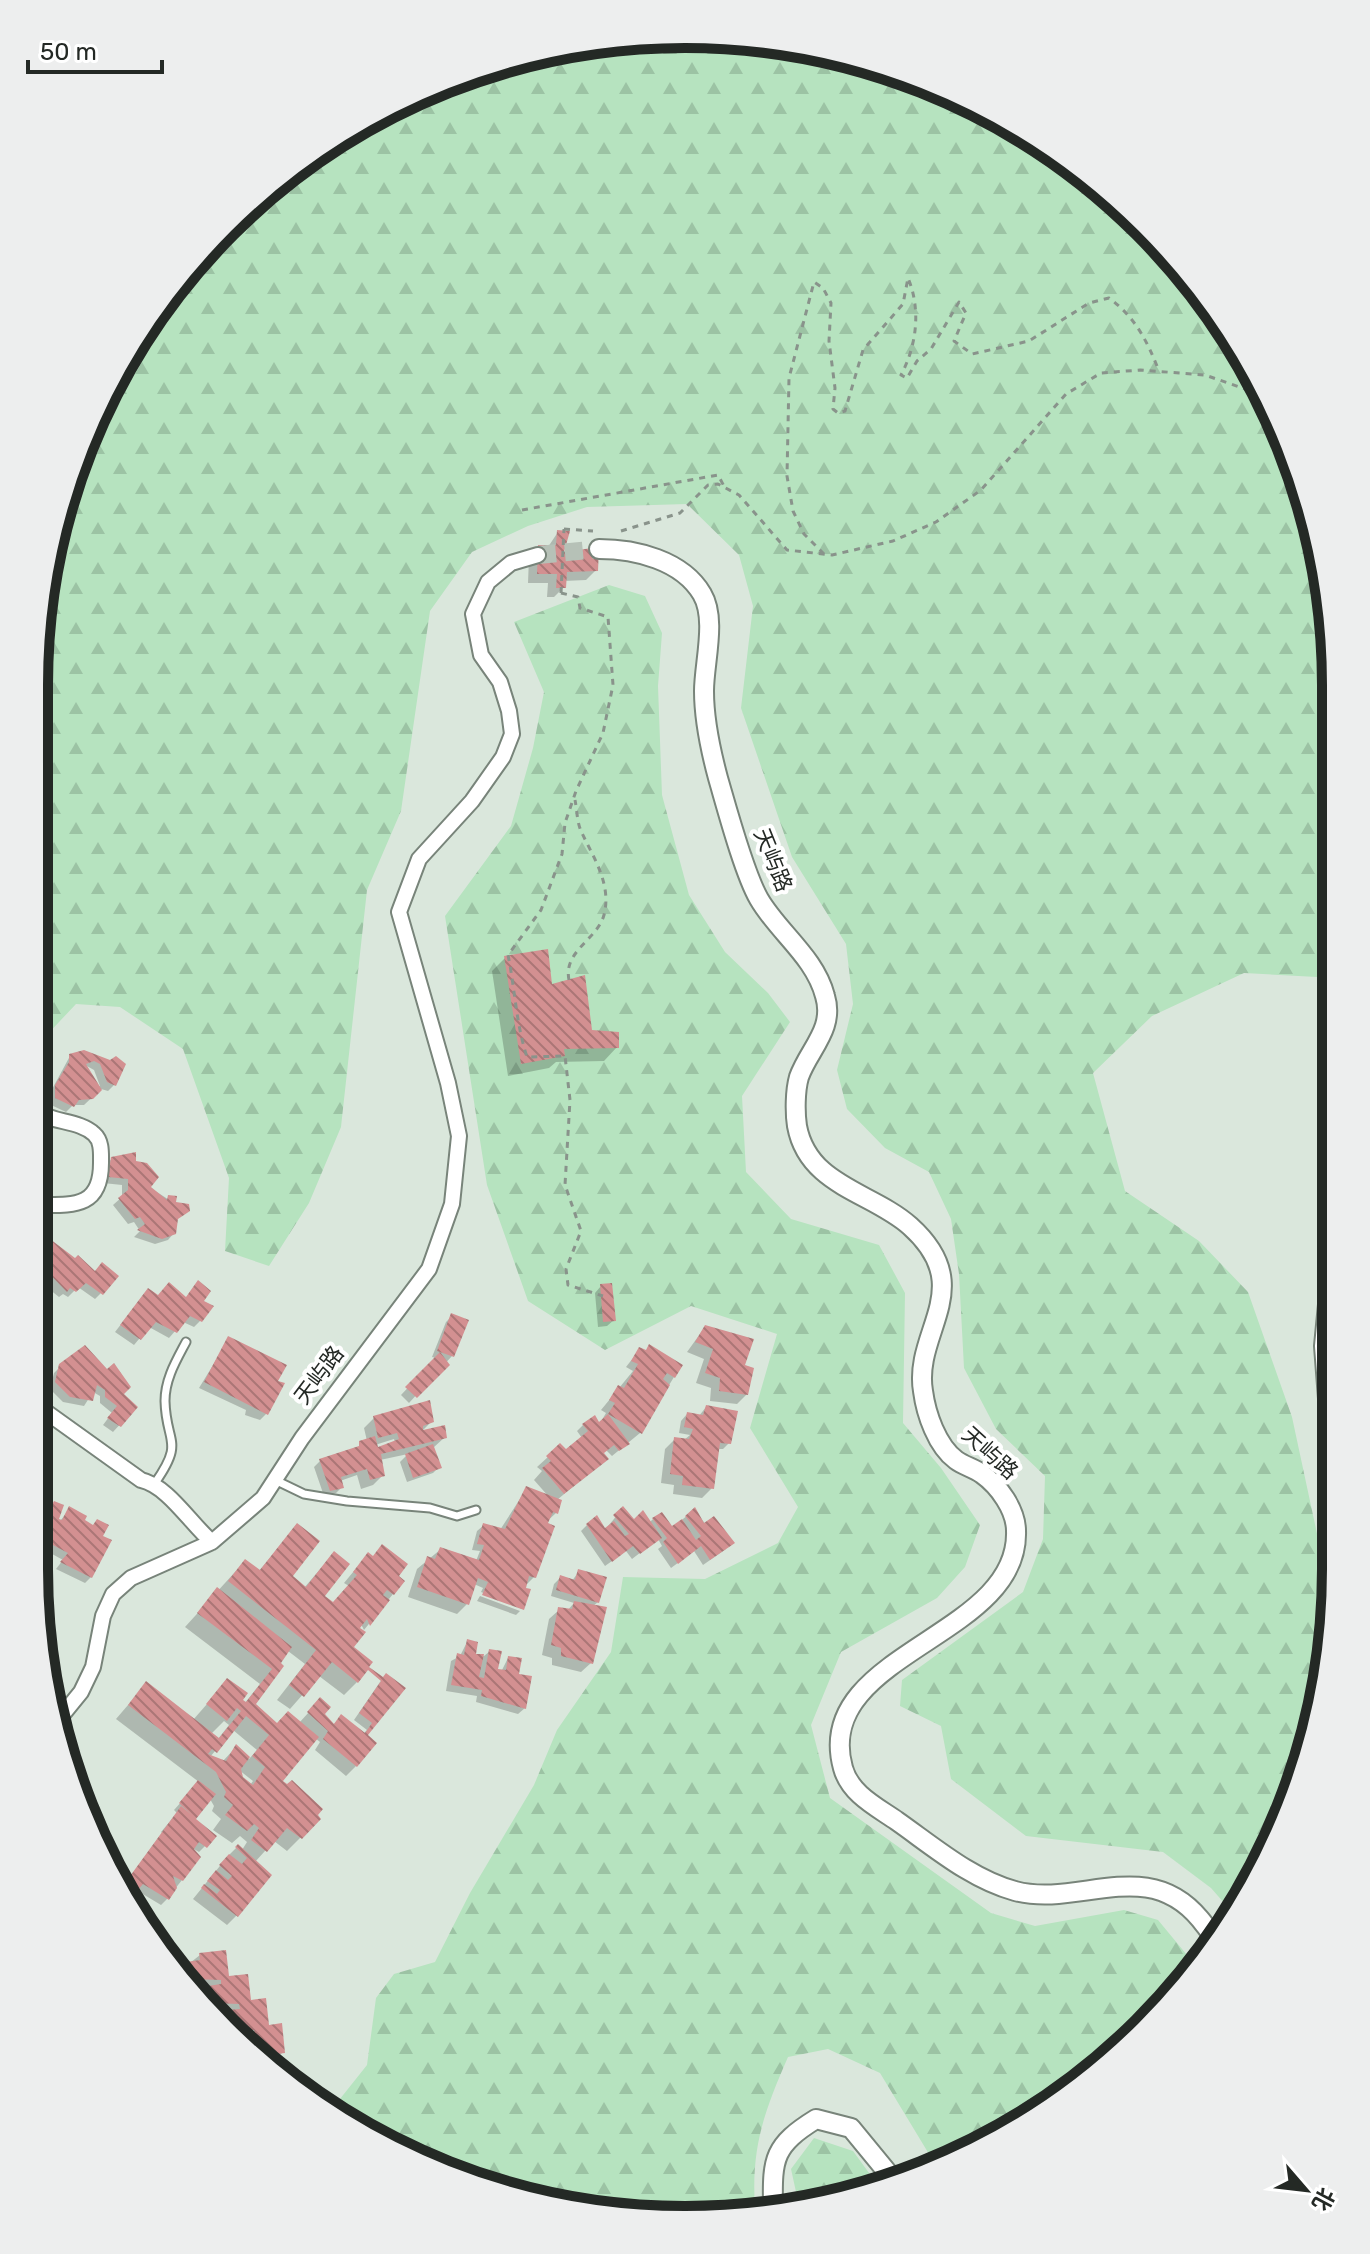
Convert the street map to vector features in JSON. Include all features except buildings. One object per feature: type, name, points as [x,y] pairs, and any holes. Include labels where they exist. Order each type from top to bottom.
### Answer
[{"type":"street","name":"天屿路","points":[[596,540],[667,563],[705,597],[708,616],[704,695],[717,773],[758,898],[802,953],[826,997],[825,1031],[799,1077],[797,1126],[808,1157],[835,1183],[911,1227],[930,1252],[942,1281],[941,1312],[923,1360],[922,1389],[936,1435],[953,1458],[983,1474],[1005,1497],[1017,1526],[1014,1558],[995,1589],[864,1687],[844,1717],[842,1767],[855,1792],[970,1872],[1014,1890],[1043,1895],[1125,1884],[1166,1894],[1190,1907],[1209,1931]]},
{"type":"street","name":"天屿路","points":[[65,1712],[81,1692],[93,1667],[103,1616],[113,1594],[131,1578],[212,1542],[263,1498],[302,1438],[429,1269],[452,1204],[459,1136],[448,1083],[399,912],[419,859],[472,801],[503,757],[512,734],[500,682],[481,655],[473,614],[488,582],[511,563],[538,555]]},
{"type":"street","points":[[48,1115],[94,1134],[101,1147],[101,1177],[93,1196],[78,1204],[48,1205]]},
{"type":"street","points":[[48,1413],[141,1480],[155,1483],[192,1525],[212,1542]]},
{"type":"street","points":[[773,2200],[772,2165],[791,2134],[816,2119],[851,2128],[888,2173]]},
{"type":"lane","points":[[155,1483],[171,1461],[175,1441],[165,1400],[169,1375],[186,1342]]},
{"type":"lane","points":[[275,1480],[304,1494],[347,1501],[430,1508],[457,1516],[476,1510]]},
{"type":"path","points":[[824,554],[804,534],[793,511],[787,476],[789,378],[808,317],[808,294],[814,282],[823,288],[831,303],[829,341],[835,388],[833,409],[838,413],[845,411],[863,350],[903,304],[908,278],[916,304],[914,341],[901,375],[907,378],[917,361],[931,349],[959,302],[966,313],[954,341],[972,354],[1029,341],[1089,303],[1109,298],[1129,312],[1147,340],[1159,371]]},
{"type":"path","points":[[608,531],[623,531],[680,513],[708,485],[718,484],[739,495],[787,550],[824,554],[893,541],[936,522],[981,490],[1066,394],[1101,373],[1159,371],[1205,375],[1249,391]]},
{"type":"path","points":[[522,510],[718,475],[725,488]]},
{"type":"path","points":[[596,540],[564,529],[561,593],[578,597],[580,608],[608,617],[613,685],[603,733],[574,796],[565,823],[562,854],[541,910],[508,955],[516,992],[518,1029],[527,1057],[565,1056],[570,1100],[565,1185],[581,1231],[566,1269],[568,1285],[603,1296]]},
{"type":"path","points":[[569,980],[569,963],[604,914],[604,883],[595,855],[580,829],[574,796]]},
{"type":"green space","points":[[643,49],[727,49],[768,53],[809,60],[890,82],[929,96],[1004,133],[1073,180],[1105,206],[1164,265],[1215,331],[1237,367],[1274,441],[1288,480],[1310,561],[1321,643],[1322,967],[1317,977],[1244,973],[1152,1016],[1093,1073],[1125,1191],[1199,1241],[1248,1292],[1292,1417],[1322,1557],[1317,1652],[1300,1734],[1274,1813],[1226,1905],[1211,1888],[1163,1852],[1026,1836],[951,1779],[941,1726],[900,1706],[902,1680],[1023,1592],[1043,1539],[1045,1476],[996,1429],[964,1368],[959,1274],[951,1219],[929,1172],[885,1148],[847,1109],[837,1070],[853,1004],[846,944],[792,857],[741,708],[753,606],[739,555],[687,504],[587,507],[528,526],[472,552],[430,611],[401,811],[367,890],[341,1127],[309,1203],[269,1266],[225,1251],[229,1178],[183,1049],[120,1007],[76,1004],[48,1034],[49,643],[60,561],[96,441],[133,366],[155,331],[206,265],[265,206],[331,155],[441,96],[561,60]]},
{"type":"green space","points":[[609,585],[645,596],[662,633],[658,686],[662,795],[689,895],[725,952],[768,993],[790,1022],[742,1096],[746,1172],[791,1219],[879,1245],[905,1293],[903,1423],[941,1468],[980,1525],[965,1567],[937,1598],[841,1652],[811,1725],[830,1798],[991,1913],[1035,1926],[1124,1910],[1158,1920],[1187,1955],[1187,1960],[1164,1989],[1105,2048],[1073,2074],[1004,2121],[931,2157],[880,2073],[828,2049],[788,2057],[761,2130],[755,2166],[755,2202],[643,2205],[561,2194],[441,2158],[366,2121],[337,2103],[367,2065],[376,1998],[394,1974],[435,1962],[470,1893],[534,1785],[557,1730],[611,1652],[623,1577],[705,1579],[778,1543],[798,1507],[750,1428],[777,1334],[691,1306],[605,1350],[528,1301],[487,1185],[445,916],[511,826],[533,748],[544,692],[514,622]]},
{"type":"green space","points":[[814,2138],[853,2151],[872,2177],[797,2196],[791,2169]]},
{"type":"tunnel","points":[[538,555],[599,549]]}]
